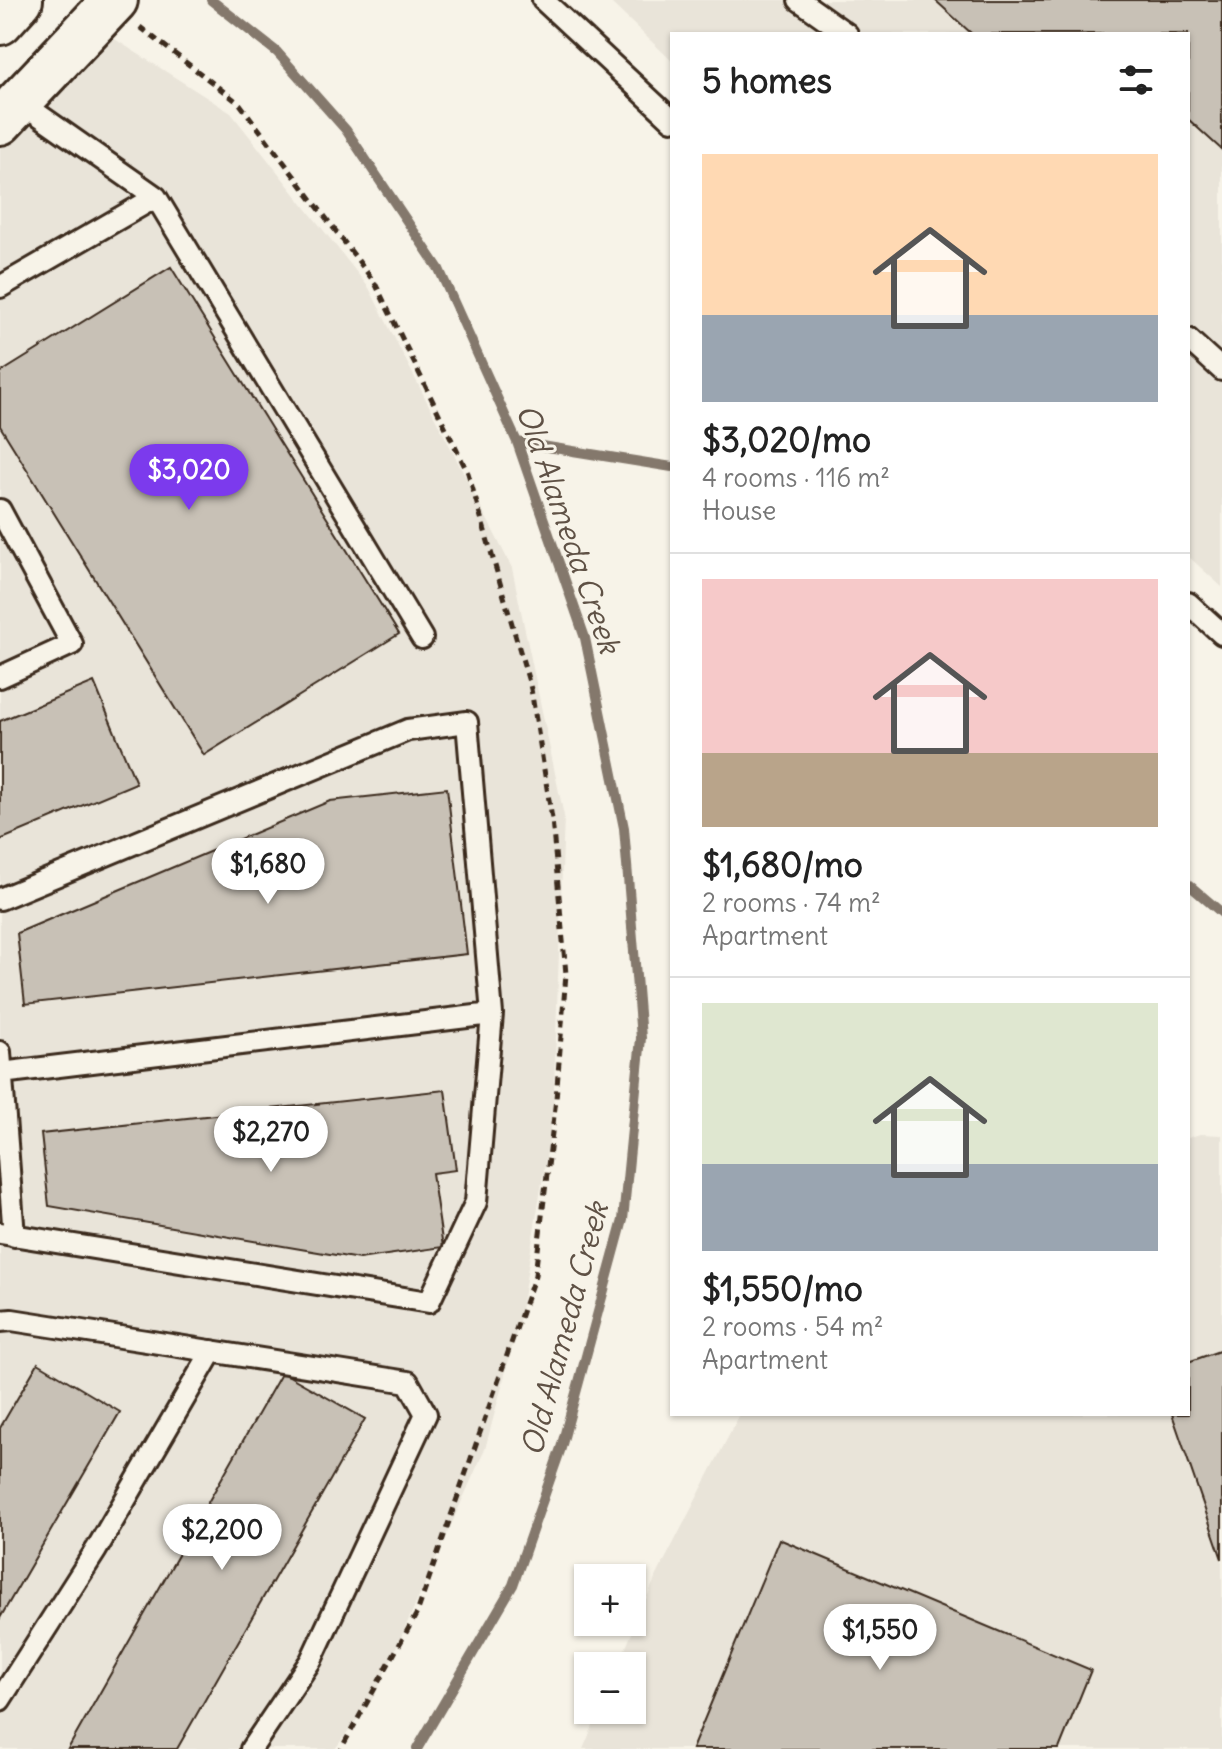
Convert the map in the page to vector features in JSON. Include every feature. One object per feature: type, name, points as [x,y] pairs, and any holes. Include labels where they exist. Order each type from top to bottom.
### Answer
[{"type":"main road","points":[[0,22],[20,0]]},
{"type":"main road","points":[[10,112],[112,2]]},
{"type":"lane","points":[[543,0],[670,118]]},
{"type":"lane","points":[[799,0],[844,32]]},
{"type":"lane","points":[[10,112],[125,172],[156,197],[422,638]]},
{"type":"lane","points":[[0,287],[156,197]]},
{"type":"lane","points":[[1190,341],[1222,370]]},
{"type":"lane","points":[[0,510],[72,644],[0,677]]},
{"type":"lane","points":[[1190,605],[1222,634]]},
{"type":"lane","points":[[0,899],[408,730],[467,722],[492,1014],[476,1202],[429,1302],[7,1234],[1,1062],[492,1014]]},
{"type":"lane","points":[[0,1321],[12,1320],[408,1382],[426,1414],[311,1660],[251,1749]]},
{"type":"lane","points":[[0,1700],[96,1550],[212,1351]]},
{"type":"path","points":[[112,2],[240,104],[375,283],[468,473],[531,689],[552,819],[566,974],[556,1099],[535,1275],[417,1613],[341,1749]]},
{"type":"shaded area","points":[[608,0],[1222,0],[1222,587],[1190,558],[1190,32],[670,32],[670,59]]},
{"type":"shaded area","points":[[91,24],[231,113],[369,288],[512,568],[564,816],[553,1116],[519,1322],[485,1449],[375,1695],[335,1749],[0,1749],[0,122]]},
{"type":"shaded area","points":[[1200,1134],[1222,1135],[1222,1749],[583,1749],[594,1724],[646,1724],[646,1652],[624,1652],[631,1636],[646,1636],[646,1600],[739,1416],[1190,1416],[1190,1137]]},
{"type":"building","points":[[935,0],[1222,0],[1222,150],[1190,121],[1190,32],[970,32]]},
{"type":"building","points":[[171,267],[399,634],[204,755],[0,426],[0,373]]},
{"type":"building","points":[[94,682],[136,783],[0,840],[0,721]]},
{"type":"building","points":[[447,788],[467,954],[25,1004],[17,933],[330,801]]},
{"type":"building","points":[[445,1090],[456,1170],[432,1173],[443,1247],[359,1259],[49,1206],[41,1134]]},
{"type":"building","points":[[1222,1350],[1222,1559],[1173,1416],[1190,1416],[1190,1361]]},
{"type":"building","points":[[38,1363],[120,1412],[0,1618],[0,1428]]},
{"type":"building","points":[[282,1372],[365,1419],[177,1749],[68,1749]]},
{"type":"building","points":[[779,1539],[1091,1670],[1059,1749],[692,1749]]},
{"type":"waterway","name":"Old Alameda Creek","points":[[211,0],[277,52],[346,130],[439,269],[517,442],[585,638],[624,828],[641,1038],[623,1220],[561,1448],[513,1585],[417,1749]]},
{"type":"waterway","points":[[517,442],[670,467]]},
{"type":"waterway","points":[[1190,886],[1222,913]]}]
